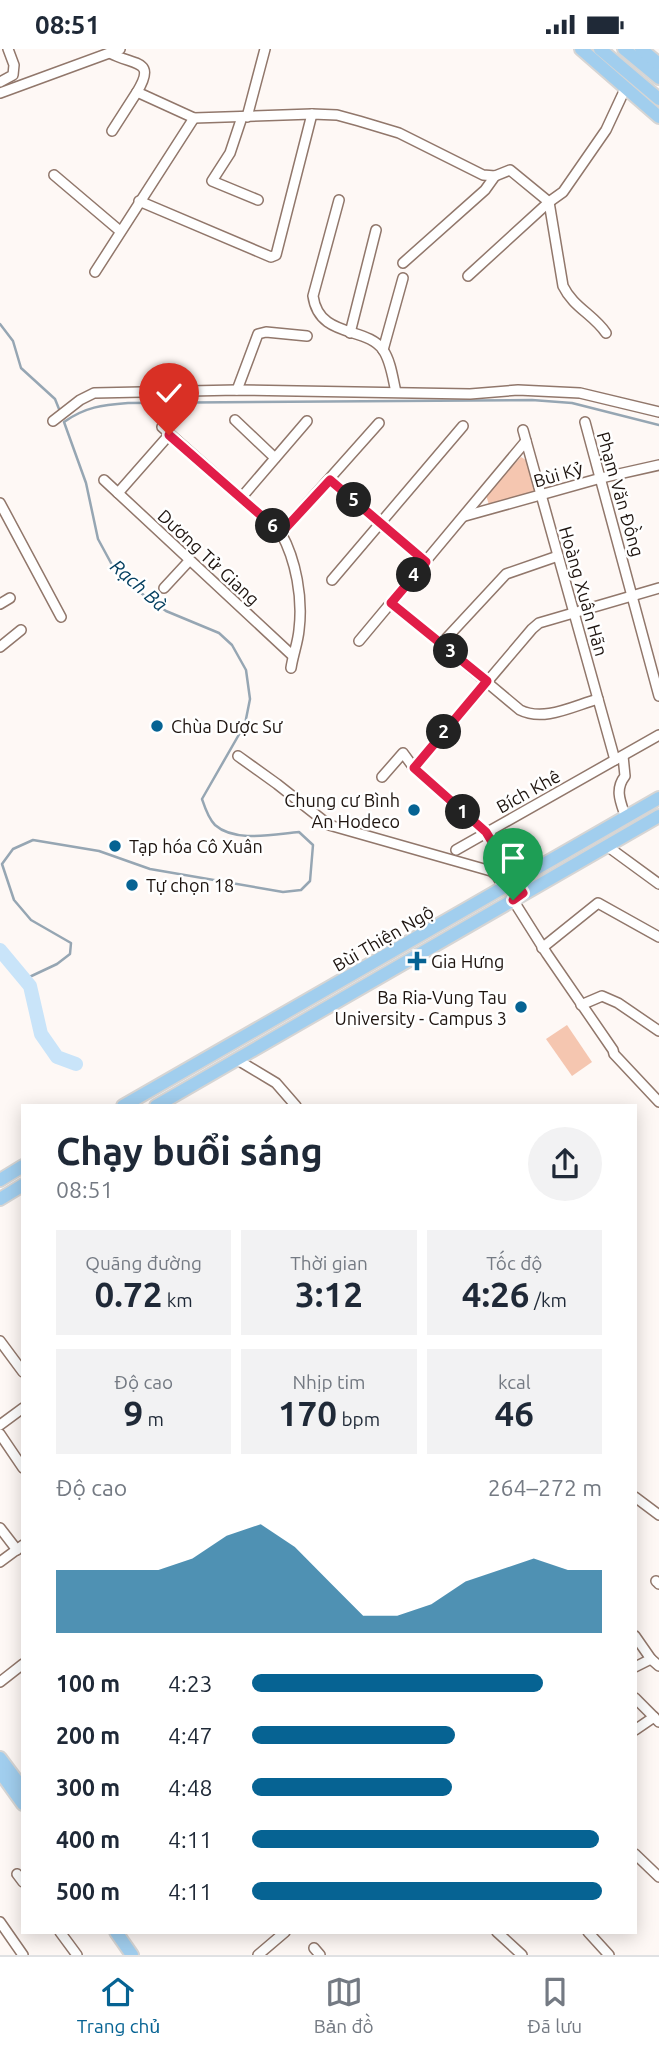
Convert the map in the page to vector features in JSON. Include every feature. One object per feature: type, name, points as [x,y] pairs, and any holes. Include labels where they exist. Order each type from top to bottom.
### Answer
[{"type":"main road","points":[[581,49],[659,99]]},
{"type":"main road","points":[[600,49],[659,117]]},
{"type":"main road","points":[[624,49],[642,54],[659,64]]},
{"type":"main road","points":[[628,80],[642,54]]},
{"type":"main road","points":[[642,54],[659,78]]},
{"type":"main road","name":"Bùi Thiện Ngộ","points":[[127,1104],[659,798]]},
{"type":"main road","name":"Bùi Thiện Ngộ","points":[[159,1104],[659,816]]},
{"type":"main road","points":[[510,884],[518,897]]},
{"type":"main road","points":[[263,1027],[270,1040]]},
{"type":"main road","points":[[0,1180],[21,1167]]},
{"type":"main road","points":[[0,1199],[21,1186]]},
{"type":"main road","points":[[0,1758],[21,1786]]},
{"type":"main road","points":[[0,1772],[21,1801]]},
{"type":"main road","points":[[117,1934],[132,1955]]},
{"type":"main road","points":[[126,1934],[142,1955]]},
{"type":"street","points":[[0,82],[13,75],[14,65],[8,49]]},
{"type":"street","points":[[0,93],[120,49]]},
{"type":"street","points":[[258,200],[212,181],[230,153],[265,49]]},
{"type":"street","points":[[110,54],[142,64],[146,69],[146,75],[137,92],[112,131]]},
{"type":"street","points":[[468,276],[549,202],[564,192],[606,129],[628,80]]},
{"type":"street","points":[[137,92],[194,118],[337,115],[387,128],[483,175],[495,176],[510,170],[549,202],[563,286],[568,297],[584,313],[598,321],[606,333]]},
{"type":"street","points":[[139,201],[271,257],[276,255],[312,114]]},
{"type":"street","points":[[94,272],[194,118]]},
{"type":"street","points":[[54,175],[120,231]]},
{"type":"street","points":[[403,263],[485,191],[495,176]]},
{"type":"street","points":[[339,200],[313,296],[317,310],[334,327],[373,342],[383,350]]},
{"type":"street","points":[[350,333],[376,230]]},
{"type":"street","points":[[396,393],[383,350],[403,278]]},
{"type":"street","points":[[237,390],[258,334],[266,332],[307,337]]},
{"type":"street","points":[[53,421],[63,411],[94,393],[237,390],[470,394],[517,390],[580,393],[659,412]]},
{"type":"street","points":[[235,420],[275,458]]},
{"type":"street","points":[[241,498],[307,421]]},
{"type":"street","name":"Phạm Văn Đồng","points":[[585,422],[659,696]]},
{"type":"street","points":[[281,533],[379,423]]},
{"type":"street","points":[[332,579],[463,426]]},
{"type":"street","points":[[162,427],[281,533],[288,547],[299,593],[299,628],[291,668]]},
{"type":"street","name":"Hoàng Xuân Hãn","points":[[523,430],[598,699],[619,758]]},
{"type":"street","points":[[118,492],[169,435]]},
{"type":"street","name":"Bùi Kỷ","points":[[359,641],[526,441]]},
{"type":"street","name":"Bùi Kỷ","points":[[465,516],[601,478],[659,465]]},
{"type":"street","name":"Dương Tử Giang","points":[[104,480],[293,656]]},
{"type":"street","points":[[330,480],[426,562]]},
{"type":"street","points":[[0,503],[61,617]]},
{"type":"street","points":[[441,644],[506,574],[558,556]]},
{"type":"street","points":[[164,588],[189,561]]},
{"type":"street","points":[[414,768],[539,623],[659,587]]},
{"type":"street","points":[[0,604],[10,597]]},
{"type":"street","points":[[391,603],[520,710],[530,715],[541,716],[598,699]]},
{"type":"street","points":[[0,647],[21,630]]},
{"type":"street","points":[[626,818],[618,794],[625,776],[619,758],[659,735]]},
{"type":"street","points":[[382,777],[402,753],[414,768],[486,832],[510,884]]},
{"type":"street","points":[[238,756],[285,789],[329,825],[491,871],[510,884]]},
{"type":"street","name":"Bích Khê","points":[[456,850],[619,758]]},
{"type":"street","points":[[607,846],[659,884]]},
{"type":"street","points":[[518,897],[542,948],[614,1054],[659,1102]]},
{"type":"street","points":[[542,948],[598,903],[659,937]]},
{"type":"street","points":[[581,1005],[602,996],[618,1003],[659,1031]]},
{"type":"street","points":[[236,1059],[276,1083],[294,1104]]},
{"type":"street","points":[[0,1341],[21,1369]]},
{"type":"street","points":[[0,1425],[21,1409]]},
{"type":"street","points":[[0,1434],[21,1465]]},
{"type":"street","points":[[637,1498],[659,1515]]},
{"type":"street","points":[[0,1528],[20,1547],[0,1562]]},
{"type":"street","points":[[637,1639],[659,1666]]},
{"type":"street","points":[[637,1666],[651,1659]]},
{"type":"street","points":[[0,1682],[21,1666]]},
{"type":"street","points":[[637,1700],[656,1719],[637,1729]]},
{"type":"street","points":[[637,1856],[659,1877]]},
{"type":"street","points":[[0,1922],[23,1955]]},
{"type":"street","points":[[61,1934],[77,1955]]},
{"type":"street","points":[[258,1955],[283,1934]]},
{"type":"street","points":[[499,1934],[522,1955]]},
{"type":"street","points":[[591,1934],[608,1955]]},
{"type":"shaded area","points":[[521,457],[526,460],[536,489],[530,494],[489,505],[486,495]]},
{"type":"shaded area","points":[[567,1025],[592,1062],[572,1076],[546,1039]]},
{"type":"waterway","points":[[0,324],[13,341],[21,368],[55,399],[59,409]]},
{"type":"waterway","name":"Rạch Bà","points":[[23,980],[57,964],[70,954],[71,943],[31,920],[14,900],[2,864],[13,849],[33,840],[99,851],[150,869],[283,892],[301,890],[310,881],[313,845],[299,832],[244,836],[223,831],[210,819],[202,799],[245,724],[250,699],[246,670],[232,645],[219,633],[166,611],[134,588],[111,563],[98,539],[86,483],[64,422],[94,408],[128,403],[532,400],[572,403],[659,425]]},
{"type":"waterway","name":"Rạch Bà","points":[[0,950],[30,986],[41,1034],[57,1057],[76,1064]]},
{"type":"place","name":"Chùa Dược Sư","points":[[157,726]]},
{"type":"place","name":"Chung cư Bình An Hodeco","points":[[414,810]]},
{"type":"place","name":"Tạp hóa Cô Xuân","points":[[115,846]]},
{"type":"place","name":"Tự chọn 18","points":[[132,885]]},
{"type":"place","name":"Gia Hưng","points":[[417,961]]},
{"type":"place","name":"Ba Ria-Vung Tau University - Campus 3","points":[[521,1007]]},
{"type":"route","points":[[169,435],[281,533],[330,480],[426,562],[391,603],[487,681],[414,768],[486,832],[523,893],[513,900]]}]
